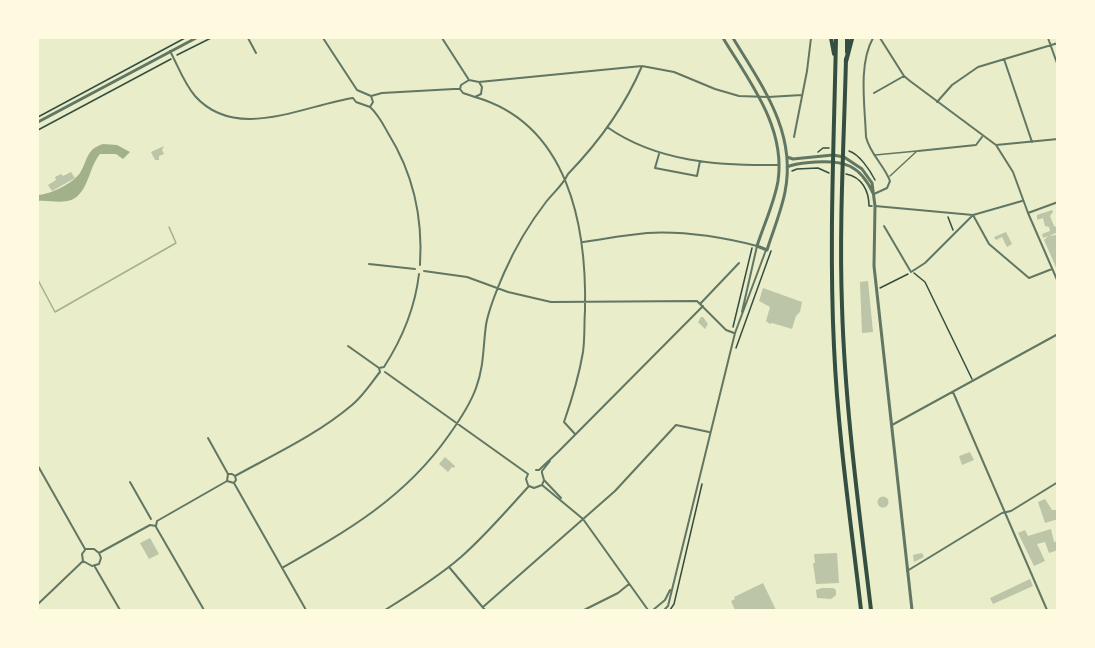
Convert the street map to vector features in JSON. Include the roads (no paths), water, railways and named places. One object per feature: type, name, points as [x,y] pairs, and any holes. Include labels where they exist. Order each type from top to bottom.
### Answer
[{"type":"highway","points":[[831,38],[836,61]]},
{"type":"highway","points":[[836,38],[832,257],[834,348],[841,443],[861,610]]},
{"type":"highway","points":[[847,38],[841,264],[844,348],[851,443],[871,610]]},
{"type":"highway","points":[[846,61],[852,38]]},
{"type":"street","points":[[38,122],[196,38]]},
{"type":"street","points":[[248,38],[256,52]]},
{"type":"street","points":[[323,38],[357,90],[371,96],[460,89],[463,93],[505,108],[534,132],[555,159],[576,210],[583,242],[585,303],[583,350],[564,422],[575,434]]},
{"type":"street","points":[[442,38],[469,80]]},
{"type":"street","points":[[723,38],[768,115],[775,135],[779,165],[774,197],[754,247],[741,314]]},
{"type":"street","points":[[664,610],[668,606],[735,333],[769,250],[786,190],[787,157],[779,119],[733,38]]},
{"type":"street","points":[[794,137],[810,38]]},
{"type":"street","points":[[873,38],[868,47],[865,76],[866,137],[868,146],[890,181],[887,188],[873,195]]},
{"type":"street","points":[[880,38],[904,76],[996,145],[1013,172],[1058,282]]},
{"type":"street","points":[[1048,38],[1058,66]]},
{"type":"street","points":[[937,102],[952,85],[978,67],[1058,44]]},
{"type":"street","points":[[170,51],[194,95],[213,111],[236,119],[264,118],[353,98]]},
{"type":"street","points":[[1004,59],[1032,142]]},
{"type":"street","points":[[460,89],[461,85],[469,80],[479,82],[642,66],[674,72],[730,94],[759,97],[802,95]]},
{"type":"street","points":[[282,568],[354,526],[394,497],[439,449],[471,400],[481,372],[486,324],[498,288],[515,251],[555,190],[565,181],[568,174],[607,127],[628,95],[642,66]]},
{"type":"street","points":[[874,93],[904,76]]},
{"type":"street","points":[[475,97],[480,94],[482,87],[479,82]]},
{"type":"street","points":[[353,98],[357,90]]},
{"type":"street","points":[[370,106],[373,102],[371,96]]},
{"type":"street","points":[[353,98],[356,102],[370,106],[393,141],[412,186],[419,218],[420,266],[424,271]]},
{"type":"street","points":[[607,127],[626,140],[659,154],[700,161],[779,165]]},
{"type":"street","points":[[875,155],[976,145],[983,136]]},
{"type":"street","points":[[996,145],[1058,140]]},
{"type":"street","points":[[889,177],[918,151]]},
{"type":"street","points":[[659,154],[655,168],[690,175],[697,176],[700,161]]},
{"type":"street","points":[[787,157],[793,159],[834,155],[855,164],[869,177],[875,206],[873,259],[912,610]]},
{"type":"street","points":[[787,167],[844,160]]},
{"type":"street","points":[[875,206],[973,215],[1023,201]]},
{"type":"street","points":[[1028,213],[1058,202]]},
{"type":"street","points":[[884,226],[911,272],[973,215]]},
{"type":"street","points":[[973,215],[989,244],[1029,278],[1052,269]]},
{"type":"street","points":[[583,242],[648,233],[667,233],[712,237],[769,250]]},
{"type":"street","points":[[544,480],[542,485],[534,488],[529,486],[526,479],[528,474],[539,470],[558,452],[739,263]]},
{"type":"street","points":[[369,264],[415,269],[420,266]]},
{"type":"street","points":[[415,269],[419,274]]},
{"type":"street","points":[[385,372],[384,367],[399,343],[407,323],[419,274],[424,271],[467,278],[535,299],[585,303],[698,302],[726,330],[735,333]]},
{"type":"street","points":[[892,425],[1058,334]]},
{"type":"street","points":[[348,345],[380,368],[384,367]]},
{"type":"street","points":[[306,610],[234,483],[236,476],[329,422],[354,403],[380,372],[380,368]]},
{"type":"street","points":[[380,372],[385,372],[528,474]]},
{"type":"street","points":[[953,392],[1047,610]]},
{"type":"street","points":[[483,607],[615,491],[676,425],[709,432]]},
{"type":"street","points":[[208,438],[228,474],[227,482]]},
{"type":"street","points":[[558,452],[542,473],[544,480],[559,494],[562,501]]},
{"type":"street","points":[[38,466],[85,549]]},
{"type":"street","points":[[536,470],[542,473]]},
{"type":"street","points":[[228,474],[236,476]]},
{"type":"street","points":[[130,482],[151,519],[150,525]]},
{"type":"street","points":[[151,519],[157,520],[227,482],[234,483]]},
{"type":"street","points":[[907,571],[1058,482]]},
{"type":"street","points":[[542,485],[583,519],[648,610]]},
{"type":"street","points":[[385,610],[449,567],[491,529],[529,486]]},
{"type":"street","points":[[157,520],[156,526],[204,610]]},
{"type":"street","points":[[99,553],[150,525],[156,526]]},
{"type":"street","points":[[85,549],[94,549],[99,553],[101,561],[95,567]]},
{"type":"street","points":[[85,549],[82,554],[83,561],[88,566],[95,567]]},
{"type":"street","points":[[38,604],[83,561]]},
{"type":"street","points":[[95,567],[120,610]]},
{"type":"street","points":[[449,567],[485,610]]},
{"type":"street","points":[[584,610],[618,593],[629,584]]},
{"type":"street","points":[[653,610],[665,600],[673,585]]},
{"type":"waterway","points":[[38,280],[55,312],[176,243],[169,227]]}]
